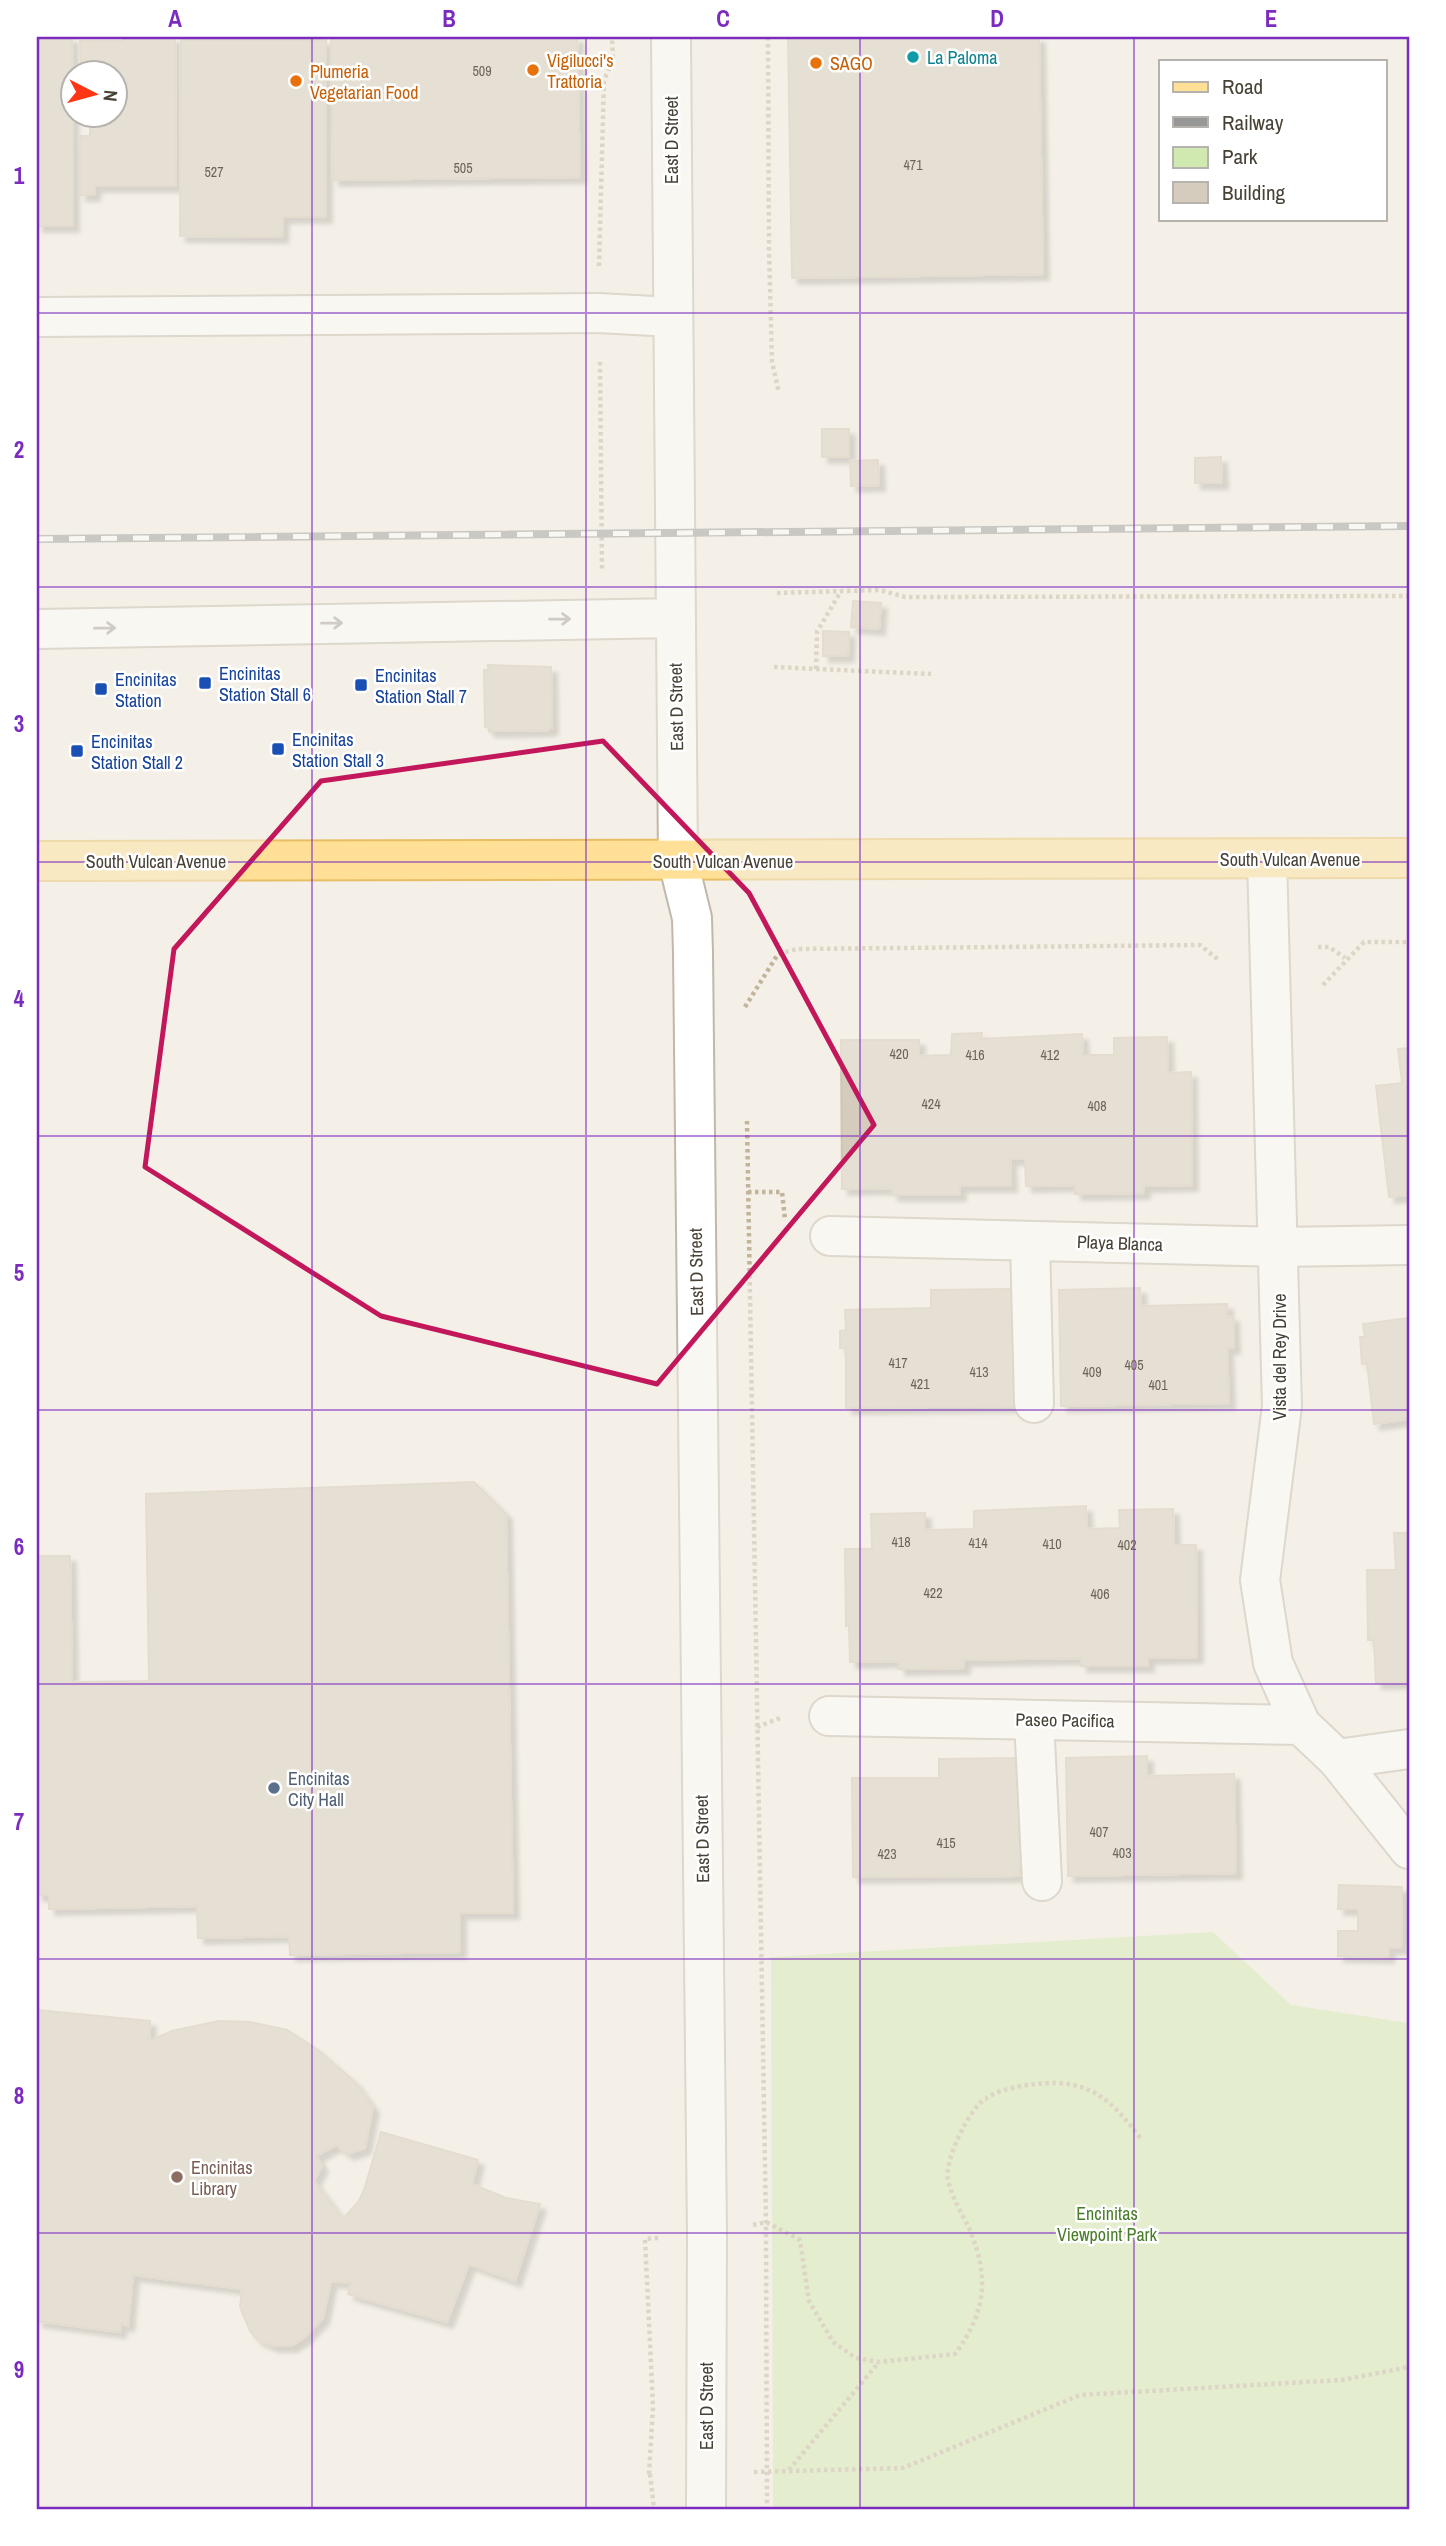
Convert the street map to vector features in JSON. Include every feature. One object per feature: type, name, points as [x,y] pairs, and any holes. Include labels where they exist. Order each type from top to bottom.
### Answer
[{"type":"main road","name":"South Vulcan Avenue","points":[[37,861],[678,862],[1409,858]]},
{"type":"street","name":"East D Street","points":[[671,37],[678,862],[692,918],[693,953],[707,2234],[706,2491]]},
{"type":"street","points":[[37,317],[598,313],[672,317]]},
{"type":"street","points":[[37,629],[675,618]]},
{"type":"street","name":"Vista del Rey Drive","points":[[1267,859],[1282,1406],[1260,1580],[1273,1664],[1301,1725],[1337,1759],[1409,1849]]},
{"type":"street","name":"Playa Blanca","points":[[830,1236],[1278,1247],[1409,1245]]},
{"type":"street","points":[[1030,1241],[1034,1403]]},
{"type":"street","name":"Paseo Pacifica","points":[[829,1716],[1301,1725]]},
{"type":"street","points":[[1034,1720],[1042,1881]]},
{"type":"street","points":[[1337,1759],[1409,1749]]},
{"type":"path","points":[[768,37],[772,362],[779,393]]},
{"type":"path","points":[[816,669],[817,632],[841,590]]},
{"type":"path","points":[[777,593],[880,590],[905,597],[1409,596]]},
{"type":"path","points":[[774,667],[931,674]]},
{"type":"path","points":[[1323,985],[1345,958],[1364,942],[1409,942]]},
{"type":"path","points":[[745,1019],[745,1005],[778,954],[797,949],[1200,945],[1218,963],[1233,949],[1329,947],[1345,958]]},
{"type":"path","points":[[747,1112],[766,2222],[767,2509]]},
{"type":"path","points":[[649,2473],[653,2407],[645,2239],[707,2234],[766,2222],[800,2240],[810,2301],[833,2342],[856,2358],[879,2362],[956,2354],[974,2329],[983,2297],[979,2264],[970,2231],[947,2176],[957,2138],[984,2099],[1019,2086],[1055,2082],[1074,2085],[1101,2094],[1116,2107],[1142,2140]]},
{"type":"path","points":[[788,2470],[879,2362]]},
{"type":"path","points":[[706,2491],[767,2471],[903,2468],[1080,2395],[1342,2380],[1409,2367]]},
{"type":"highlighted area","points":[[603,741],[749,893],[874,1125],[657,1384],[381,1316],[145,1167],[174,949],[321,781]]},
{"type":"green space","name":"Encinitas Viewpoint Park","points":[[1213,1932],[1291,2005],[1409,2023],[1409,2509],[773,2509],[771,1957]]},
{"type":"building","points":[[37,37],[72,37],[72,60],[60,60],[60,130],[72,130],[73,226],[37,226]]},
{"type":"building","points":[[123,37],[175,37],[176,186],[95,186],[94,195],[80,195],[80,136],[90,136],[90,130],[130,130],[130,60],[81,60],[80,41],[123,41]]},
{"type":"building","points":[[331,37],[577,37],[580,177],[333,180]]},
{"type":"building","points":[[788,37],[1039,37],[1043,274],[792,278]]},
{"type":"building","points":[[181,40],[326,40],[326,217],[283,217],[282,237],[180,236]]},
{"type":"building","points":[[822,429],[849,429],[849,457],[822,457]]},
{"type":"building","points":[[1221,457],[1222,483],[1195,483],[1195,458]]},
{"type":"building","points":[[878,460],[879,485],[851,486],[850,461]]},
{"type":"building","points":[[853,601],[881,603],[879,629],[851,627]]},
{"type":"building","points":[[823,631],[849,632],[848,656],[823,656]]},
{"type":"building","points":[[488,665],[551,667],[552,728],[489,731],[489,728],[485,727],[484,670],[488,670]]},
{"type":"building","points":[[982,1033],[981,1039],[1082,1034],[1083,1055],[1114,1055],[1114,1038],[1167,1037],[1168,1073],[1191,1072],[1192,1185],[1144,1186],[1144,1193],[1075,1194],[1075,1185],[1026,1186],[1025,1159],[1010,1159],[1011,1186],[960,1186],[960,1195],[892,1195],[892,1188],[842,1189],[841,1040],[919,1040],[919,1056],[951,1055],[952,1034]]},
{"type":"building","points":[[1409,1048],[1409,1195],[1389,1197],[1376,1086],[1402,1083],[1398,1049]]},
{"type":"building","points":[[1140,1288],[1141,1306],[1227,1304],[1227,1317],[1233,1316],[1234,1348],[1227,1348],[1229,1403],[1061,1406],[1059,1290]]},
{"type":"building","points":[[1013,1289],[1014,1406],[846,1408],[846,1348],[840,1348],[840,1331],[846,1330],[845,1310],[931,1308],[931,1290]]},
{"type":"building","points":[[1409,1318],[1409,1419],[1374,1424],[1367,1363],[1362,1364],[1360,1337],[1365,1337],[1363,1324]]},
{"type":"building","name":"Encinitas City Hall","points":[[474,1482],[506,1514],[513,1913],[460,1913],[460,1952],[290,1955],[289,1936],[198,1938],[197,1906],[49,1909],[49,1895],[37,1895],[37,1556],[70,1556],[72,1682],[149,1681],[146,1494]]},
{"type":"building","points":[[1086,1506],[1087,1529],[1120,1528],[1119,1510],[1173,1509],[1174,1545],[1196,1545],[1197,1657],[1148,1658],[1148,1666],[1081,1666],[1081,1658],[964,1660],[964,1668],[899,1669],[899,1661],[850,1662],[849,1625],[846,1626],[845,1549],[872,1549],[871,1514],[925,1513],[925,1530],[974,1529],[974,1511]]},
{"type":"building","points":[[1394,1533],[1409,1533],[1409,1682],[1376,1683],[1374,1640],[1368,1640],[1367,1570],[1396,1570]]},
{"type":"building","points":[[1147,1756],[1147,1776],[1234,1774],[1236,1873],[1068,1876],[1066,1758]]},
{"type":"building","points":[[1019,1758],[1020,1876],[853,1877],[852,1778],[939,1778],[939,1759]]},
{"type":"building","points":[[1339,1885],[1402,1887],[1401,1948],[1389,1948],[1388,1957],[1338,1956],[1338,1931],[1358,1931],[1358,1909],[1338,1909]]},
{"type":"building","name":"Encinitas Library","points":[[37,2010],[150,2021],[149,2041],[172,2031],[219,2021],[250,2022],[287,2030],[318,2050],[355,2082],[373,2107],[365,2148],[348,2154],[336,2145],[316,2156],[322,2166],[314,2181],[343,2219],[359,2201],[381,2132],[478,2160],[472,2184],[506,2198],[540,2204],[515,2281],[469,2264],[447,2322],[348,2294],[351,2283],[331,2281],[323,2318],[304,2338],[291,2346],[273,2346],[258,2340],[250,2331],[240,2307],[242,2289],[133,2275],[128,2326],[121,2323],[120,2332],[37,2321]]},
{"type":"railway","points":[[37,539],[1409,526]]},
{"type":"place","name":"La Paloma","points":[[913,57]]},
{"type":"place","name":"SAGO","points":[[816,63]]},
{"type":"place","name":"Vigilucci's Trattoria","points":[[533,70]]},
{"type":"place","name":"Plumeria Vegetarian Food","points":[[296,81]]},
{"type":"place","name":"Encinitas Station Stall 6","points":[[205,683]]},
{"type":"place","name":"Encinitas Station Stall 7","points":[[361,685]]},
{"type":"place","name":"Encinitas Station","points":[[101,689]]},
{"type":"place","name":"Encinitas Station Stall 3","points":[[278,749]]},
{"type":"place","name":"Encinitas Station Stall 2","points":[[77,751]]},
{"type":"place","name":"Encinitas City Hall","points":[[274,1788]]},
{"type":"place","name":"Encinitas Library","points":[[177,2177]]}]
